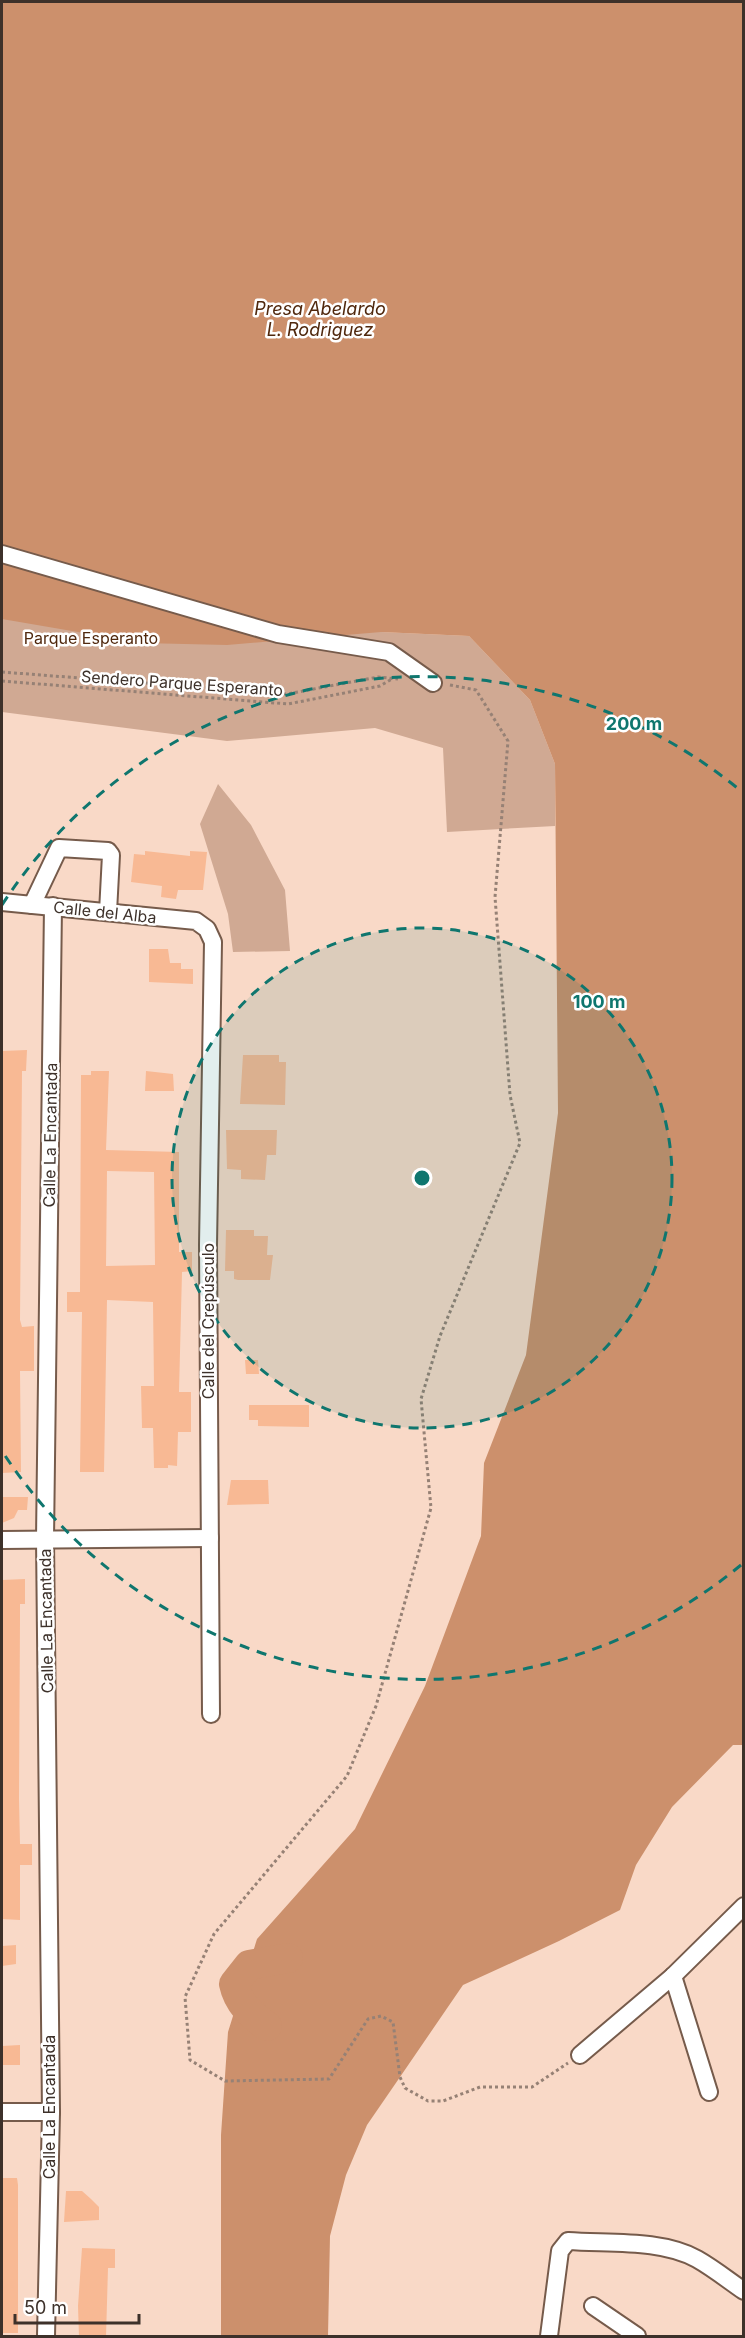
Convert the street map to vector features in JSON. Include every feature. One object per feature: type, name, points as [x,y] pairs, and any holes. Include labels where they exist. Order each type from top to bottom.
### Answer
[{"type":"street","points":[[2,554],[278,634],[389,652],[433,683]]},
{"type":"street","points":[[33,905],[59,848],[108,851],[111,855],[108,912]]},
{"type":"street","name":"Calle del Alba","points":[[2,902],[196,921],[207,929]]},
{"type":"street","name":"Calle La Encantada","points":[[46,2337],[51,2112],[45,1539],[53,906]]},
{"type":"street","name":"Calle del Crepúsculo","points":[[207,929],[213,942],[208,1245],[211,1714]]},
{"type":"street","points":[[2,1540],[210,1538]]},
{"type":"street","points":[[579,2055],[673,1976],[744,1906]]},
{"type":"street","points":[[673,1976],[709,2092]]},
{"type":"street","points":[[2,2112],[51,2112]]},
{"type":"street","points":[[549,2337],[560,2251],[568,2241],[658,2247],[679,2252],[697,2258],[744,2291]]},
{"type":"street","points":[[593,2306],[637,2337]]},
{"type":"path","name":"Sendero Parque Esperanto","points":[[2,672],[287,694],[378,677],[394,679]]},
{"type":"path","points":[[394,679],[401,679]]},
{"type":"path","name":"Sendero Parque Esperanto","points":[[2,681],[288,704],[380,686],[394,679]]},
{"type":"path","points":[[433,683],[476,690],[508,741],[495,897],[510,1095],[520,1143],[440,1336],[421,1399],[431,1508],[376,1706],[347,1776],[214,1934],[185,1997],[190,2060],[225,2081],[329,2079],[368,2019],[381,2016],[393,2022],[400,2077],[405,2088],[428,2101],[443,2101],[480,2087],[532,2087],[579,2055]]},
{"type":"green space","name":"Parque Esperanto","points":[[2,524],[381,632],[469,636],[530,700],[555,764],[555,826],[447,832],[443,748],[375,728],[227,741],[2,712]]},
{"type":"green space","points":[[218,784],[251,825],[285,890],[290,951],[233,952],[228,914],[200,824]]},
{"type":"water","name":"Presa Abelardo L. Rodriguez","points":[[2,2],[743,2],[743,1745],[733,1745],[672,1807],[636,1865],[620,1910],[463,1985],[367,2125],[346,2175],[330,2236],[328,2336],[221,2336],[221,2135],[228,2032],[257,1939],[355,1829],[425,1686],[481,1536],[484,1463],[526,1355],[558,1113],[555,764],[530,700],[469,636],[381,632],[227,645],[142,643],[2,619]]},
{"type":"building","points":[[145,851],[190,856],[190,851],[207,852],[203,890],[178,890],[176,899],[161,897],[162,886],[131,882],[134,854],[145,855]]},
{"type":"building","points":[[149,949],[168,949],[170,963],[181,963],[181,969],[193,969],[193,984],[149,982]]},
{"type":"building","points":[[27,1050],[26,1071],[22,1071],[20,1320],[22,1327],[34,1326],[34,1371],[20,1371],[21,1472],[2,1473],[2,1051]]},
{"type":"building","points":[[243,1055],[279,1055],[279,1062],[286,1062],[285,1105],[240,1104]]},
{"type":"building","points":[[91,1071],[109,1071],[106,1150],[179,1152],[179,1252],[192,1252],[192,1271],[182,1272],[179,1392],[191,1392],[191,1432],[178,1432],[177,1466],[168,1465],[168,1468],[154,1468],[153,1428],[142,1428],[141,1386],[154,1386],[153,1302],[107,1300],[104,1472],[80,1472],[82,1312],[67,1312],[67,1292],[80,1292],[81,1075],[91,1075]],"holes":[[[107,1171],[154,1172],[155,1265],[106,1266]]]},
{"type":"building","points":[[146,1071],[173,1074],[174,1091],[145,1091]]},
{"type":"building","points":[[226,1130],[277,1130],[276,1155],[267,1155],[265,1180],[241,1179],[241,1170],[227,1169]]},
{"type":"building","points":[[226,1230],[254,1230],[254,1236],[268,1236],[267,1255],[273,1255],[270,1280],[238,1280],[234,1279],[234,1271],[225,1271]]},
{"type":"building","points":[[245,1360],[258,1360],[259,1374],[246,1374]]},
{"type":"building","points":[[249,1405],[309,1405],[309,1427],[258,1426],[258,1420],[249,1420]]},
{"type":"building","points":[[231,1480],[268,1480],[269,1504],[227,1505]]},
{"type":"building","points":[[2,1497],[28,1497],[27,1510],[18,1510],[14,1518],[2,1523]]},
{"type":"building","points":[[25,1579],[25,1604],[20,1604],[20,1844],[32,1844],[32,1865],[20,1865],[20,1920],[2,1919],[2,1580]]},
{"type":"building","points":[[16,1945],[16,1964],[2,1966],[2,1946]]},
{"type":"building","points":[[20,2045],[20,2065],[2,2065],[2,2046]]},
{"type":"building","points":[[2,2178],[17,2178],[18,2185],[18,2333],[2,2333]]},
{"type":"building","points":[[66,2191],[82,2191],[99,2207],[99,2220],[64,2222]]},
{"type":"building","points":[[82,2248],[115,2249],[115,2268],[108,2268],[106,2337],[79,2337],[78,2306]]},
{"type":"waterway","points":[[267,2026],[246,2008],[234,1984],[249,1965],[288,1958]]}]
